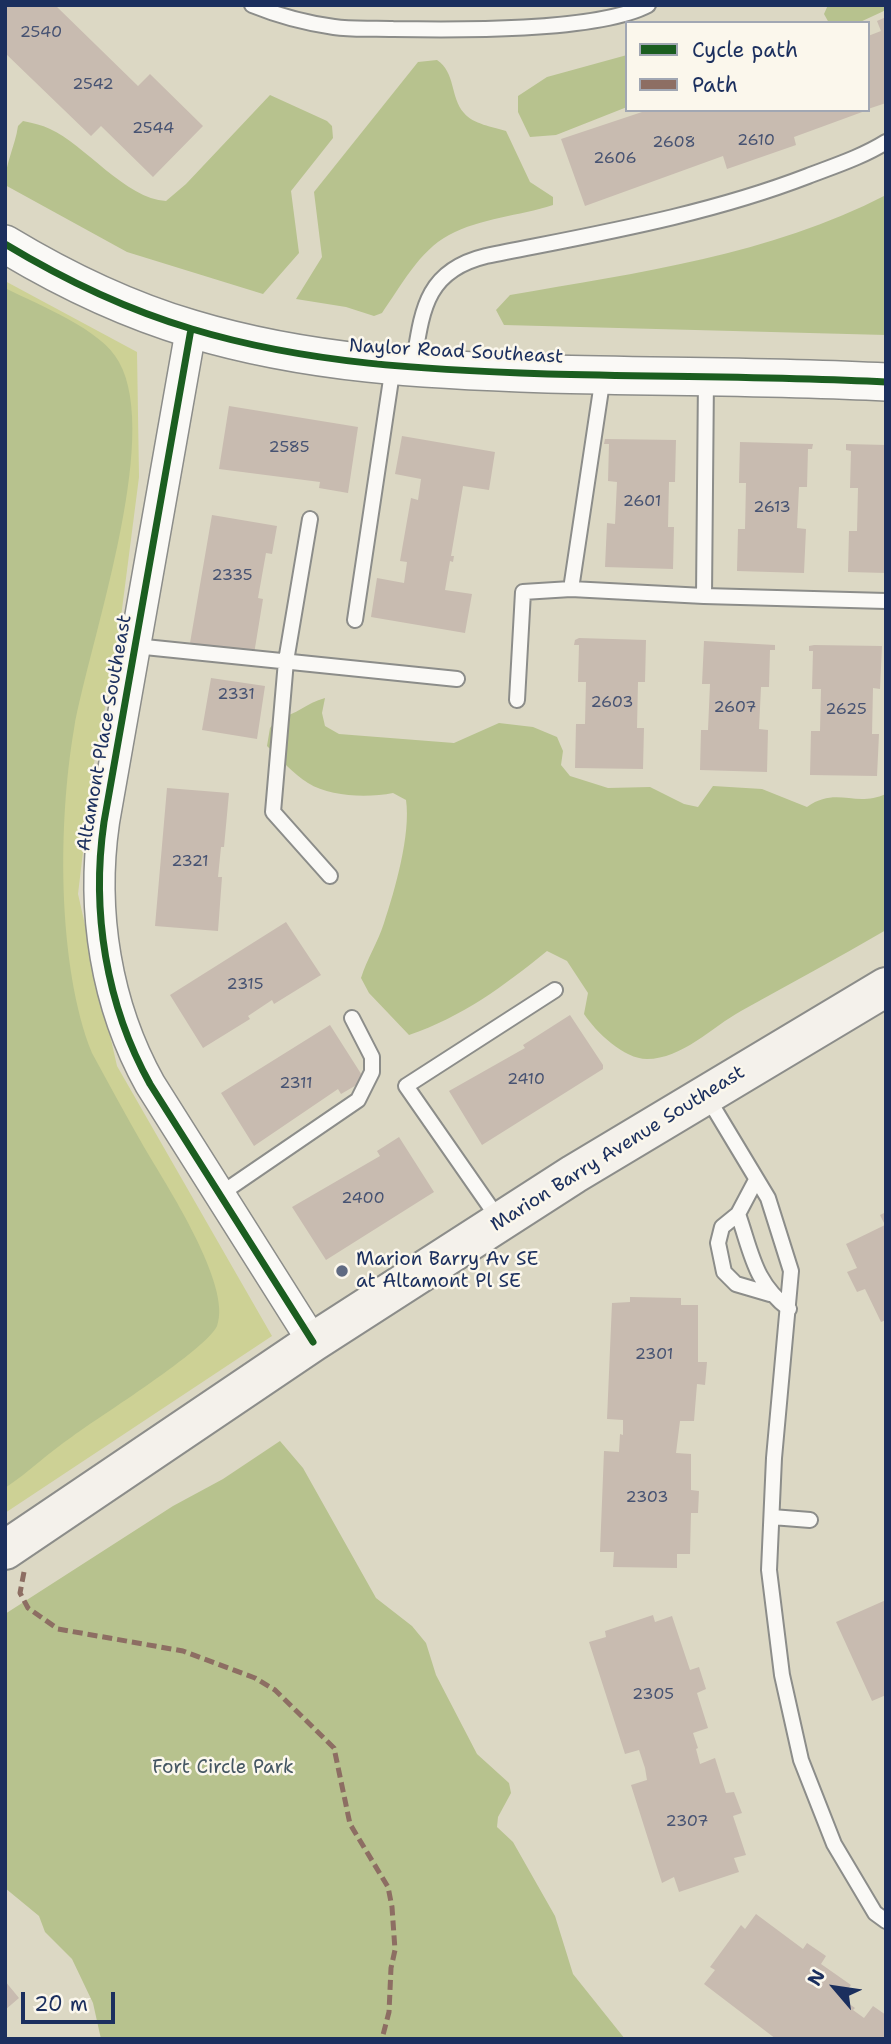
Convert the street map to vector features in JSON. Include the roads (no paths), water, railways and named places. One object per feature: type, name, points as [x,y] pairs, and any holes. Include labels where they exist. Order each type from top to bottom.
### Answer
[{"type":"main road","name":"Marion Barry Avenue Southeast","points":[[5,1550],[313,1342],[500,1222],[705,1094],[886,986]]},
{"type":"street","name":"Naylor Road Southeast","points":[[5,244],[82,285],[191,329],[315,357],[403,367],[886,382]]},
{"type":"street","name":"Altamont Place Southeast","points":[[191,329],[100,851],[98,886],[102,932],[116,1004],[132,1051],[219,1195],[313,1342]]},
{"type":"lane","points":[[251,5],[285,19],[337,28],[452,30],[580,22],[638,10],[648,5]]},
{"type":"lane","points":[[355,621],[403,367],[422,307],[433,287],[455,266],[486,256],[694,214],[783,186],[869,152],[886,142]]},
{"type":"lane","points":[[571,589],[603,375]]},
{"type":"lane","points":[[704,597],[706,377]]},
{"type":"lane","points":[[310,519],[286,661],[273,813],[331,876]]},
{"type":"lane","points":[[517,699],[523,592],[571,589],[704,597],[886,601]]},
{"type":"lane","points":[[135,646],[457,679]]},
{"type":"lane","points":[[500,1222],[406,1086],[555,990]]},
{"type":"lane","points":[[219,1195],[358,1100],[372,1072],[372,1057],[352,1018]]},
{"type":"lane","points":[[705,1094],[768,1198],[791,1271],[769,1570],[782,1675],[801,1759],[834,1844],[875,1913],[886,1921]]},
{"type":"lane","points":[[756,1180],[738,1214],[722,1227],[718,1243],[723,1272],[736,1284],[770,1294],[789,1308]]},
{"type":"lane","points":[[738,1214],[757,1273],[770,1294]]},
{"type":"lane","points":[[772,1517],[810,1520]]},
{"type":"place","name":"Marion Barry Av SE at Altamont Pl SE","points":[[342,1271]]},
{"type":"park label","name":"Fort Circle Park","points":[[223,1768]]}]
